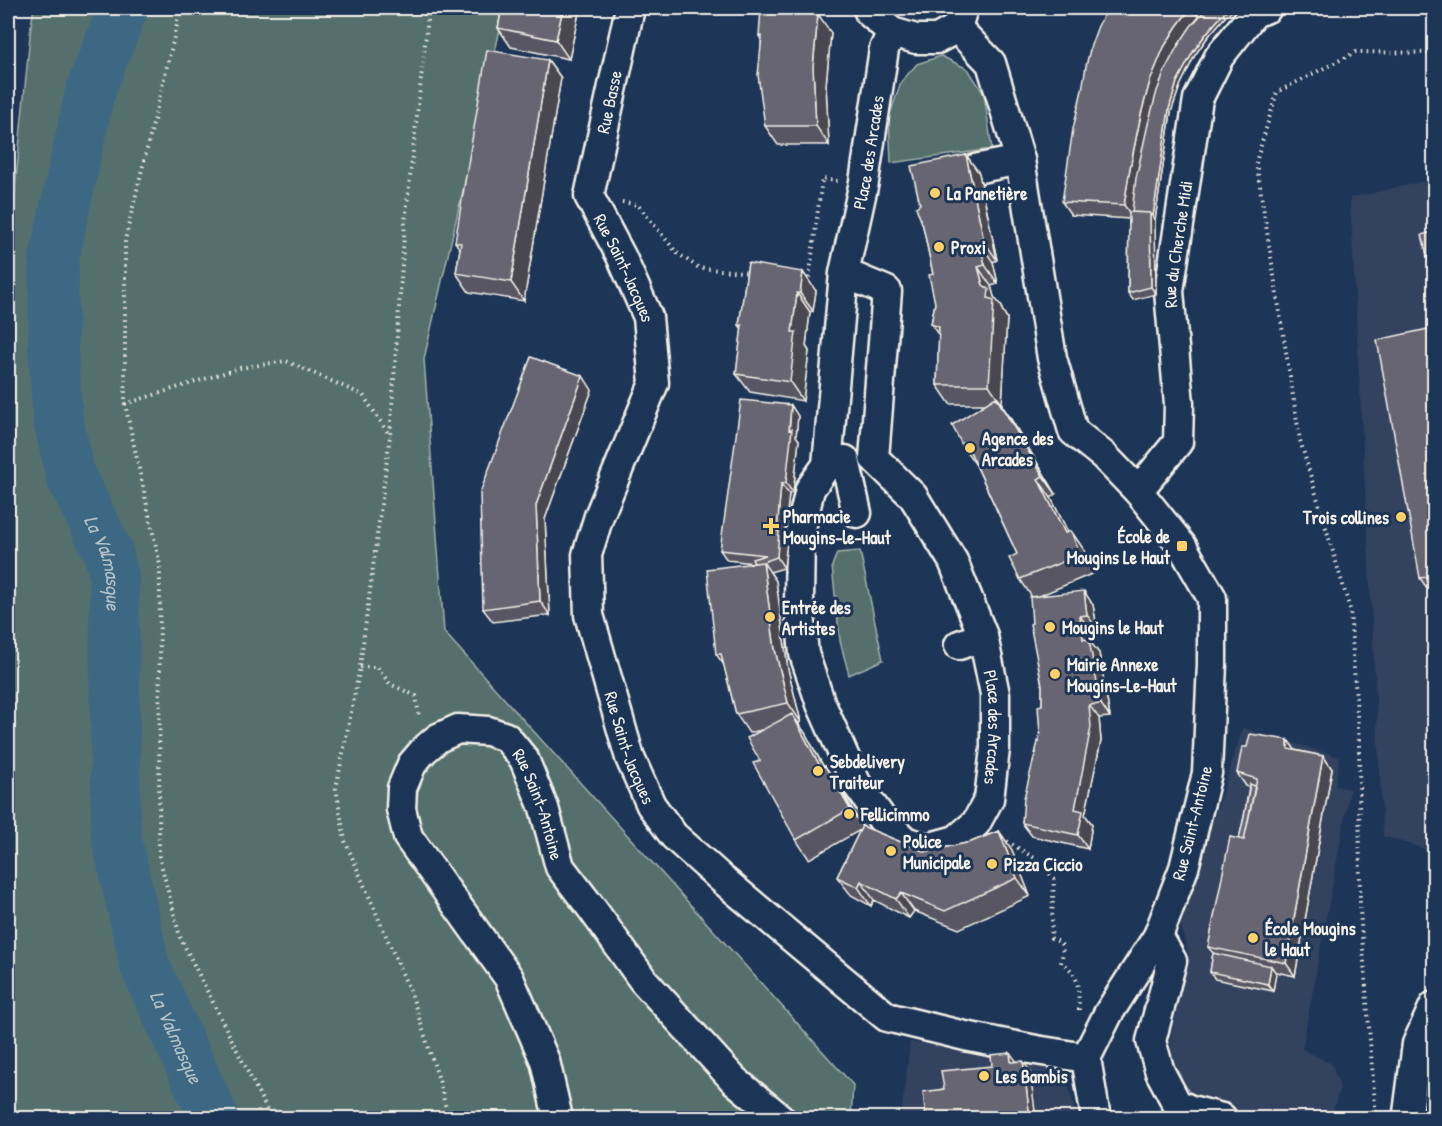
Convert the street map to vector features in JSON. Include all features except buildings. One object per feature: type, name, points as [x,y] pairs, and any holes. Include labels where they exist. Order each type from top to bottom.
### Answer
[{"type":"street","name":"Rue Basse","points":[[589,196],[630,8]]},
{"type":"street","points":[[868,8],[869,12],[892,32],[916,39],[937,39],[960,18],[991,63],[1020,160],[1052,358],[1072,430],[1104,456],[1138,491]]},
{"type":"street","name":"Rue du Cherche Midi","points":[[1138,491],[1178,442],[1179,404],[1169,291],[1198,99],[1219,57],[1254,14],[1267,8]]},
{"type":"street","name":"Place des Arcades","points":[[874,458],[913,496],[953,561],[971,641],[995,694],[995,749],[989,799],[976,823],[956,840],[927,849],[905,841],[882,819],[856,783],[830,700],[804,654],[799,603],[800,533],[810,489],[836,463],[844,273],[864,182],[884,49],[892,32]]},
{"type":"street","points":[[975,169],[1020,160]]},
{"type":"street","name":"Rue Saint-Jacques","points":[[589,196],[621,256],[648,317],[654,383],[599,516],[587,555],[590,615],[630,758],[651,805],[674,836],[690,851],[887,1017],[965,1036],[1086,1058]]},
{"type":"street","points":[[844,273],[887,291],[874,458],[836,463],[857,513]]},
{"type":"street","name":"Rue Saint-Antoine","points":[[1086,1058],[1108,1014],[1158,936],[1184,868],[1207,773],[1212,664],[1212,598],[1182,546],[1138,491]]},
{"type":"street","name":"Rue Saint-Antoine","points":[[558,1119],[545,1061],[509,978],[408,837],[401,809],[402,788],[412,764],[438,738],[458,729],[488,731],[506,737],[524,759],[544,808],[560,867],[643,980],[734,1080],[780,1119]]},
{"type":"street","points":[[1158,936],[1172,961],[1152,1041],[1160,1072],[1177,1104],[1222,1119]]},
{"type":"street","points":[[1409,1119],[1417,1044],[1434,1006]]},
{"type":"street","points":[[1086,1058],[1096,1119]]},
{"type":"path","points":[[181,8],[125,240],[125,404],[160,565],[159,856],[180,938],[270,1119]]},
{"type":"path","points":[[429,8],[405,222],[390,436],[360,667],[336,788],[345,841],[412,996],[440,1083],[448,1119]]},
{"type":"path","points":[[1376,1119],[1360,910],[1359,743],[1350,609],[1300,440],[1256,162],[1277,92],[1356,52],[1434,53]]},
{"type":"path","points":[[798,278],[810,279],[822,180],[864,182]]},
{"type":"path","points":[[589,196],[638,205],[677,253],[699,268],[754,273]]},
{"type":"path","points":[[125,404],[240,368],[286,361],[363,395],[390,436]]},
{"type":"path","points":[[360,667],[377,667],[390,684],[417,696],[424,750]]},
{"type":"path","points":[[976,823],[1039,861],[1054,879],[1051,938],[1061,943],[1063,952],[1061,963],[1070,968],[1076,976],[1079,1016],[1108,1014]]},
{"type":"shaded area","name":"Trois collines","points":[[1434,179],[1434,852],[1383,836],[1350,198]]},
{"type":"shaded area","name":"École Mougins le Haut","points":[[1243,728],[1340,757],[1335,786],[1350,789],[1302,1049],[1332,1064],[1340,1088],[1331,1117],[1327,1118],[1254,1118],[1181,1099],[1170,1042],[1188,952],[1180,923]]},
{"type":"shaded area","name":"Les Bambis","points":[[910,1042],[1054,1064],[1069,1088],[1075,1109],[1074,1118],[901,1118]]},
{"type":"green space","points":[[34,8],[505,8],[424,359],[444,632],[853,1085],[851,1118],[8,1118],[8,261]]},
{"type":"green space","points":[[941,56],[968,69],[984,94],[992,149],[891,163],[889,117],[901,82],[917,64]]},
{"type":"green space","points":[[860,551],[883,660],[849,675],[840,641],[832,566],[837,553]]},
{"type":"waterway","name":"La Valmasque","points":[[123,8],[90,92],[54,259],[53,350],[58,420],[71,477],[108,551],[114,577],[116,836],[145,966],[214,1118]]},
{"type":"place","name":"La Panetière","points":[[935,193]]},
{"type":"place","name":"Proxi","points":[[939,247]]},
{"type":"place","name":"Agence des Arcades","points":[[970,448]]},
{"type":"place","name":"Trois collines","points":[[1401,517]]},
{"type":"place","name":"Pharmacie Mougins-le-Haut","points":[[771,526]]},
{"type":"place","name":"École de Mougins Le Haut","points":[[1182,546]]},
{"type":"place","name":"Entrée des Artistes","points":[[770,617]]},
{"type":"place","name":"Mougins le Haut","points":[[1050,627]]},
{"type":"place","name":"Mairie Annexe Mougins-Le-Haut","points":[[1055,674]]},
{"type":"place","name":"Sebdelivery Traiteur","points":[[818,771]]},
{"type":"place","name":"Fellicimmo","points":[[849,814]]},
{"type":"place","name":"Police Municipale","points":[[891,851]]},
{"type":"place","name":"Pizza Ciccio","points":[[992,864]]},
{"type":"place","name":"École Mougins le Haut","points":[[1253,938]]},
{"type":"place","name":"Les Bambis","points":[[984,1076]]}]
